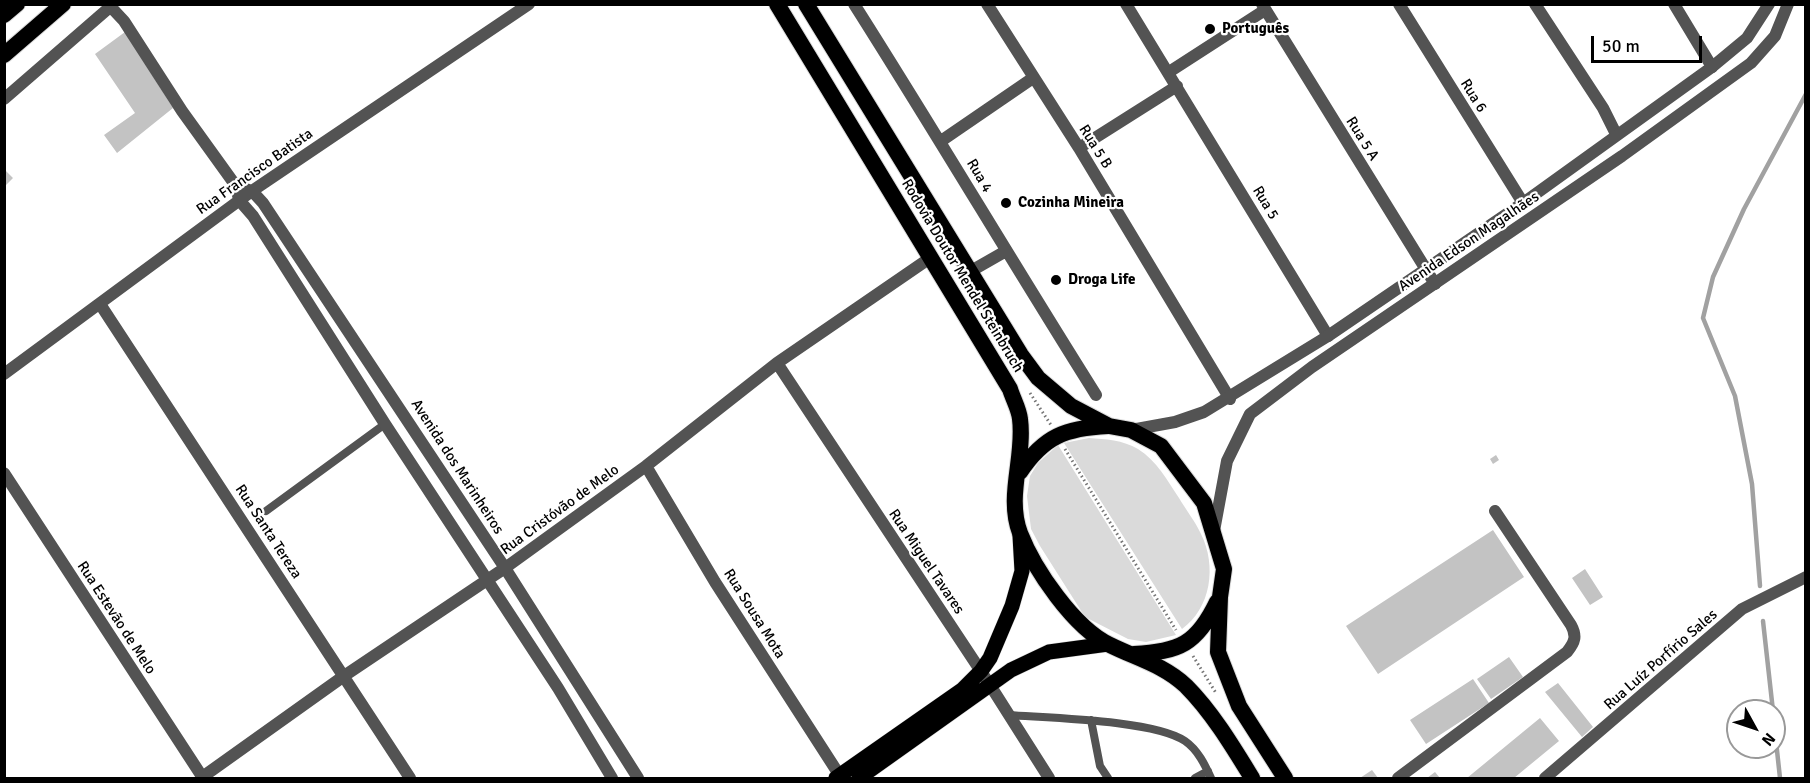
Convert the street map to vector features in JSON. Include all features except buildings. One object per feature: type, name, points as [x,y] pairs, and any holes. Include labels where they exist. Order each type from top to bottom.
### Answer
[{"type":"highway","points":[[4,15],[17,4]]},
{"type":"highway","points":[[4,55],[63,4]]},
{"type":"highway","name":"Rodovia Doutor Mendel Steinbruch","points":[[777,4],[1010,389],[1020,418],[1018,474],[1014,494],[1020,533],[1060,601],[1078,623],[1108,644],[1162,668],[1186,686],[1234,749],[1252,778]]},
{"type":"highway","name":"Rodovia Doutor Mendel Steinbruch","points":[[806,4],[1021,355],[1038,378],[1071,406],[1109,426],[1131,430],[1161,446],[1204,503],[1224,569],[1220,597],[1218,652],[1239,706],[1285,778]]},
{"type":"highway","points":[[1018,474],[1031,454],[1056,434],[1080,427],[1109,426]]},
{"type":"highway","points":[[1131,654],[1171,651],[1186,644],[1204,627],[1220,597]]},
{"type":"main road","points":[[838,777],[962,690],[981,671],[990,658],[1012,606],[1022,571],[1020,533]]},
{"type":"main road","points":[[859,778],[1011,670],[1048,652],[1108,644]]},
{"type":"street","name":"Rua Francisco Batista","points":[[4,374],[239,200],[529,4]]},
{"type":"street","name":"Rua 4","points":[[854,4],[941,141],[1006,251],[1096,395]]},
{"type":"street","name":"Rua 5 B","points":[[987,4],[1079,148],[1230,399]]},
{"type":"street","name":"Rua 5","points":[[1126,4],[1328,336]]},
{"type":"street","name":"Rua 6","points":[[1399,4],[1523,203]]},
{"type":"street","points":[[1535,4],[1603,108],[1616,134],[1622,156]]},
{"type":"street","points":[[1674,4],[1712,67]]},
{"type":"street","name":"Avenida Edson Magalhães","points":[[1131,430],[1175,422],[1204,412],[1230,399],[1328,336],[1523,203],[1712,67],[1747,38],[1769,4]]},
{"type":"street","name":"Avenida Edson Magalhães","points":[[1214,533],[1227,461],[1250,414],[1312,367],[1622,156],[1751,63],[1775,36],[1788,4]]},
{"type":"street","points":[[4,99],[109,6],[124,21],[182,111],[236,186],[239,200],[253,216],[385,424],[558,688],[612,778]]},
{"type":"street","points":[[1169,72],[1263,7]]},
{"type":"street","name":"Rua 5 A","points":[[1263,7],[1435,284]]},
{"type":"street","points":[[941,141],[1033,78]]},
{"type":"street","points":[[1079,148],[1177,86]]},
{"type":"street","points":[[236,186],[252,191]]},
{"type":"street","name":"Avenida dos Marinheiros","points":[[252,191],[506,568],[638,778]]},
{"type":"street","points":[[971,271],[1006,251]]},
{"type":"street","name":"Rua Cristóvão de Melo","points":[[202,778],[345,676],[506,568],[645,466],[777,363],[930,258]]},
{"type":"street","name":"Rua Santa Tereza","points":[[99,304],[410,778]]},
{"type":"street","name":"Rua Miguel Tavares","points":[[777,363],[1049,778]]},
{"type":"street","points":[[410,460],[426,448]]},
{"type":"street","name":"Rua Sousa Mota","points":[[645,466],[838,777]]},
{"type":"street","name":"Rua Estevão de Melo","points":[[4,473],[202,778]]},
{"type":"street","points":[[1398,778],[1567,652],[1574,643],[1575,633],[1571,625],[1495,511]]},
{"type":"street","name":"Rua Luíz Porfírio Sales","points":[[1545,778],[1743,609],[1806,577]]},
{"type":"street","points":[[558,688],[574,676]]},
{"type":"lane","points":[[266,511],[385,424]]},
{"type":"lane","points":[[1009,715],[1090,720],[1168,733],[1185,741],[1194,750],[1209,775],[1196,778]]},
{"type":"lane","points":[[1090,720],[1101,766],[1108,778]]},
{"type":"shaded area","points":[[1089,438],[1120,442],[1145,454],[1166,478],[1201,534],[1209,559],[1208,586],[1199,610],[1182,629],[1064,443]]},
{"type":"shaded area","points":[[1058,445],[1176,635],[1146,642],[1128,639],[1085,617],[1040,546],[1031,529],[1027,496],[1030,476],[1038,463]]},
{"type":"waterway","points":[[1760,586],[1752,484],[1735,396],[1703,318],[1713,277],[1744,209],[1806,94]]},
{"type":"waterway","points":[[1763,621],[1772,699]]},
{"type":"waterway","points":[[1778,759],[1780,778]]},
{"type":"place","name":"Português","points":[[1210,29]]},
{"type":"place","name":"Cozinha Mineira","points":[[1006,203]]},
{"type":"place","name":"Droga Life","points":[[1056,280]]}]
